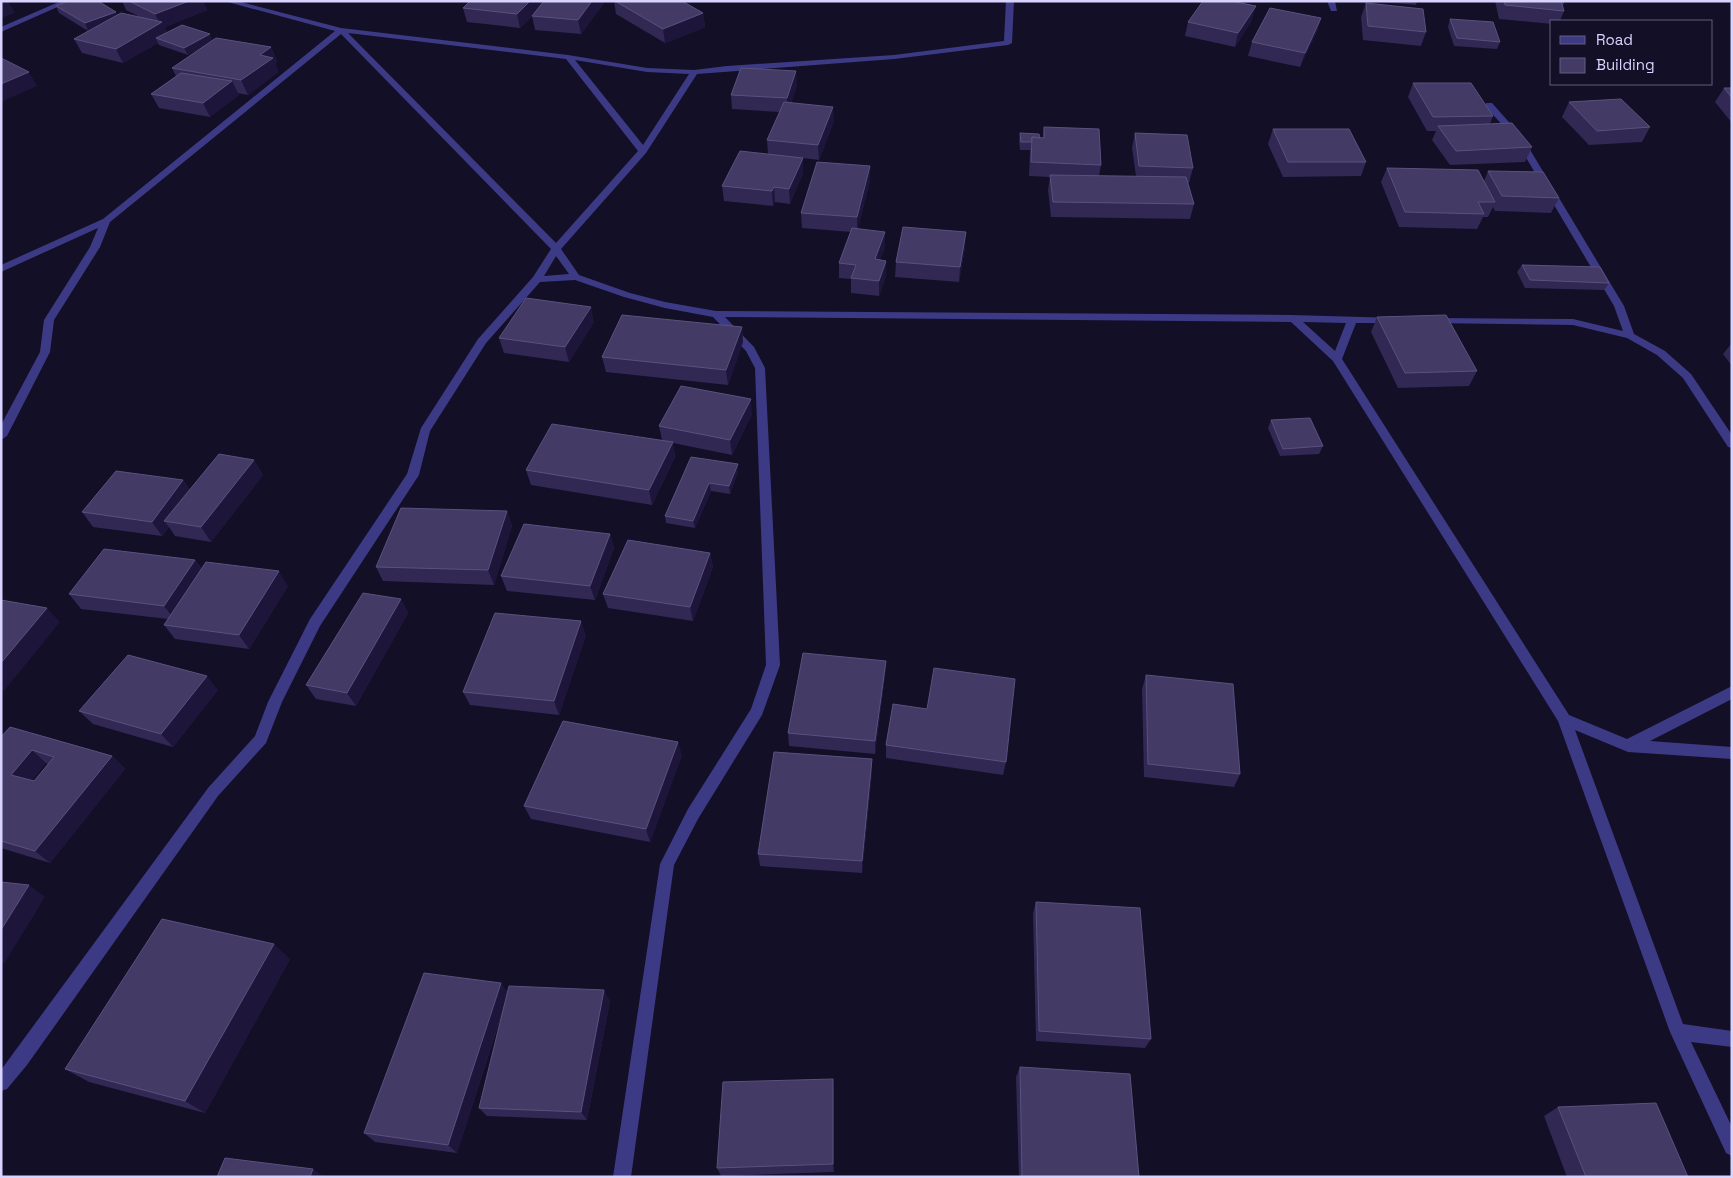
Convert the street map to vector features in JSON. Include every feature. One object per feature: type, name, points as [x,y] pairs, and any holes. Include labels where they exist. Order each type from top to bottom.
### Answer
[{"type":"street","points":[[1,30],[68,1]]},
{"type":"street","points":[[227,1],[341,30],[568,57],[646,70],[694,72],[727,68],[894,57],[1008,43],[1010,1]]},
{"type":"street","points":[[1,269],[106,221],[341,30]]},
{"type":"street","points":[[341,30],[556,249],[576,277]]},
{"type":"street","points":[[568,57],[643,151]]},
{"type":"street","points":[[1,1083],[21,1059],[213,792],[261,739],[275,702],[315,623],[413,475],[424,431],[482,341],[537,279],[556,249],[643,151],[694,72]]},
{"type":"street","points":[[1490,105],[1519,138],[1619,306],[1630,336]]},
{"type":"street","points":[[1,436],[45,352],[50,320],[95,247],[106,221]]},
{"type":"street","points":[[537,279],[576,277],[636,298],[716,314],[1400,320]]},
{"type":"street","points":[[622,1177],[667,864],[693,814],[758,711],[773,665],[760,368],[750,349],[716,314]]},
{"type":"street","points":[[1292,318],[1337,359],[1564,720],[1678,1032],[1732,1148]]},
{"type":"street","points":[[1337,359],[1352,320]]},
{"type":"street","points":[[1419,320],[1573,322],[1630,336],[1661,352],[1687,376],[1732,444]]},
{"type":"street","points":[[1628,746],[1732,692]]},
{"type":"street","points":[[1564,720],[1628,746],[1732,753]]},
{"type":"street","points":[[1678,1032],[1732,1039]]},
{"type":"building","points":[[68,1],[98,1],[116,12],[85,23],[56,6]]},
{"type":"building","points":[[129,1],[189,1],[155,14]]},
{"type":"building","points":[[470,1],[530,1],[517,14],[463,8]]},
{"type":"building","points":[[544,1],[592,1],[578,20],[532,16]]},
{"type":"building","points":[[615,1],[682,1],[703,13],[663,29]]},
{"type":"building","points":[[1203,1],[1231,1],[1256,6],[1238,33],[1188,22]]},
{"type":"building","points":[[1504,1],[1561,1],[1564,11],[1505,5]]},
{"type":"building","points":[[1366,3],[1423,9],[1426,32],[1368,26]]},
{"type":"building","points":[[1270,8],[1321,18],[1305,53],[1252,42]]},
{"type":"building","points":[[121,13],[162,22],[116,49],[74,39]]},
{"type":"building","points":[[1450,19],[1493,22],[1500,42],[1457,38]]},
{"type":"building","points":[[182,25],[210,34],[184,48],[156,38]]},
{"type":"building","points":[[216,38],[271,47],[260,55],[273,58],[241,80],[172,68]]},
{"type":"building","points":[[1,58],[29,72],[1,84]]},
{"type":"building","points":[[741,68],[796,71],[787,98],[731,95]]},
{"type":"building","points":[[181,73],[232,81],[203,103],[151,94]]},
{"type":"building","points":[[1413,83],[1471,83],[1493,116],[1433,117]]},
{"type":"building","points":[[1724,88],[1732,88],[1732,98]]},
{"type":"building","points":[[1621,99],[1650,127],[1597,131],[1569,102]]},
{"type":"building","points":[[784,102],[833,107],[818,145],[767,140]]},
{"type":"building","points":[[1512,123],[1532,147],[1456,151],[1438,126]]},
{"type":"building","points":[[1044,127],[1099,129],[1101,165],[1031,162],[1032,137],[1044,138]]},
{"type":"building","points":[[1273,129],[1349,129],[1366,162],[1288,162]]},
{"type":"building","points":[[1020,133],[1039,134],[1040,138],[1032,137],[1031,142],[1021,142]]},
{"type":"building","points":[[1135,133],[1187,135],[1193,168],[1139,166]]},
{"type":"building","points":[[740,151],[803,158],[789,189],[774,187],[772,191],[722,186]]},
{"type":"building","points":[[817,162],[870,166],[857,217],[801,213]]},
{"type":"building","points":[[1387,168],[1478,170],[1495,202],[1478,202],[1484,214],[1405,212]]},
{"type":"building","points":[[1488,171],[1543,172],[1559,198],[1502,196]]},
{"type":"building","points":[[1050,175],[1186,177],[1194,204],[1053,202]]},
{"type":"building","points":[[903,227],[966,232],[960,267],[896,262]]},
{"type":"building","points":[[852,228],[885,232],[875,259],[886,261],[879,281],[851,278],[856,265],[839,263]]},
{"type":"building","points":[[1522,265],[1600,267],[1609,283],[1530,280]]},
{"type":"building","points":[[526,298],[591,307],[565,347],[499,338]]},
{"type":"building","points":[[622,315],[742,327],[726,370],[602,357]]},
{"type":"building","points":[[1446,315],[1477,371],[1405,373],[1377,317]]},
{"type":"building","points":[[681,386],[751,399],[730,440],[659,426]]},
{"type":"building","points":[[1310,418],[1323,446],[1283,449],[1271,420]]},
{"type":"building","points":[[552,424],[673,442],[649,490],[526,470]]},
{"type":"building","points":[[219,454],[254,460],[201,527],[164,521]]},
{"type":"building","points":[[691,457],[738,464],[729,486],[709,483],[693,521],[665,516]]},
{"type":"building","points":[[116,471],[183,480],[152,522],[82,512]]},
{"type":"building","points":[[401,508],[507,511],[488,570],[376,567]]},
{"type":"building","points":[[524,524],[610,534],[590,586],[501,576]]},
{"type":"building","points":[[628,540],[710,553],[690,607],[603,594]]},
{"type":"building","points":[[104,549],[195,560],[164,606],[69,594]]},
{"type":"building","points":[[206,562],[279,571],[239,635],[164,625]]},
{"type":"building","points":[[363,593],[401,599],[347,693],[306,685]]},
{"type":"building","points":[[1,600],[47,608],[1,663]]},
{"type":"building","points":[[495,613],[581,621],[554,701],[463,692]]},
{"type":"building","points":[[803,653],[886,661],[875,741],[788,733]]},
{"type":"building","points":[[128,655],[207,676],[161,734],[79,711]]},
{"type":"building","points":[[934,668],[1015,679],[1006,762],[886,745],[893,704],[927,709]]},
{"type":"building","points":[[1146,675],[1233,684],[1240,774],[1148,764]]},
{"type":"building","points":[[563,721],[678,742],[646,829],[524,806]]},
{"type":"building","points":[[10,727],[112,756],[35,851],[1,841],[1,737]],"holes":[[[32,750],[54,757],[34,781],[11,775]]]},
{"type":"building","points":[[774,752],[872,759],[862,861],[758,854]]},
{"type":"building","points":[[1,882],[29,885],[1,930]]},
{"type":"building","points":[[1036,902],[1140,908],[1151,1039],[1039,1031]]},
{"type":"building","points":[[162,919],[274,944],[185,1101],[65,1069]]},
{"type":"building","points":[[424,973],[501,983],[448,1145],[364,1133]]},
{"type":"building","points":[[509,986],[604,990],[581,1112],[479,1108]]},
{"type":"building","points":[[1020,1067],[1130,1074],[1139,1177],[1022,1177]]},
{"type":"building","points":[[833,1079],[833,1164],[717,1168],[723,1082]]},
{"type":"building","points":[[1656,1103],[1688,1177],[1586,1177],[1558,1107]]},
{"type":"building","points":[[225,1158],[313,1169],[310,1177],[217,1177]]}]
